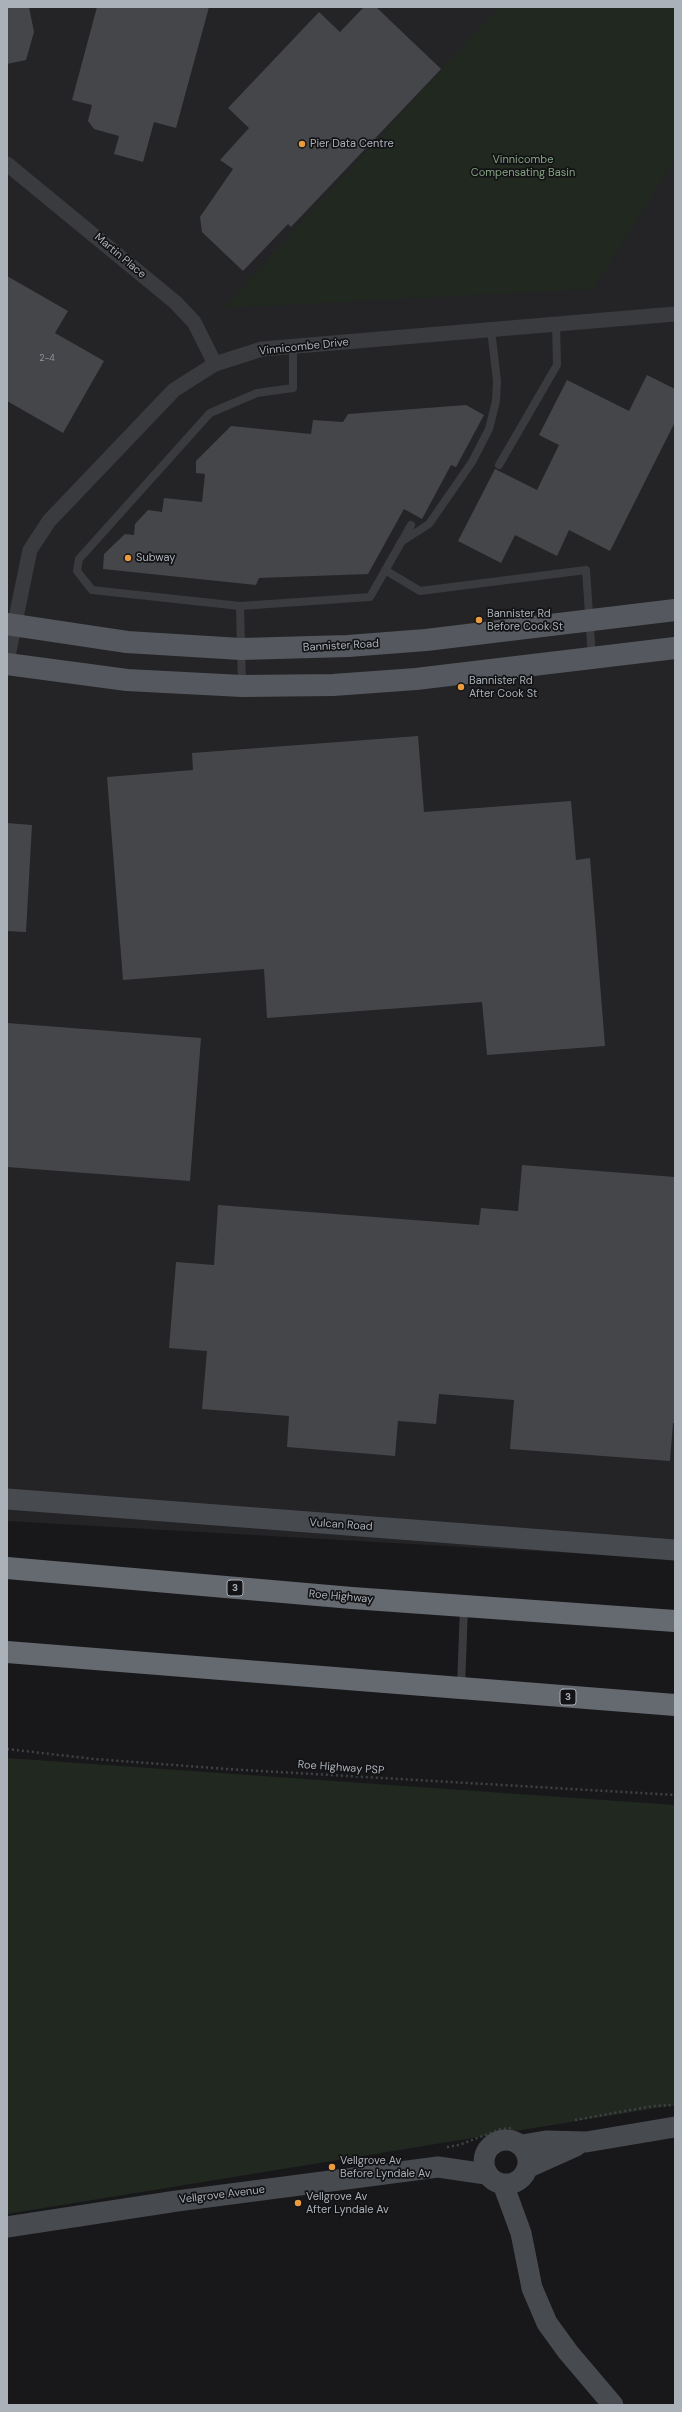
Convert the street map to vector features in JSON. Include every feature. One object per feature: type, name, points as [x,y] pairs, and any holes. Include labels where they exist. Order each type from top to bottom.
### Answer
[{"type":"highway","name":"Roe Highway","points":[[7,1568],[464,1606],[675,1621]]},
{"type":"highway","name":"3","points":[[7,1652],[675,1705]]},
{"type":"main road","name":"Bannister Road","points":[[10,625],[127,642],[241,649],[348,646],[426,640],[675,610]]},
{"type":"main road","points":[[7,663],[127,680],[242,686],[333,685],[416,679],[675,648]]},
{"type":"street","name":"Martin Place","points":[[7,164],[175,302],[194,322],[215,364]]},
{"type":"street","name":"Vinnicombe Drive","points":[[7,663],[10,625],[30,550],[49,521],[174,390],[215,364],[262,349],[675,314]]},
{"type":"street","name":"Vulcan Road","points":[[7,1499],[675,1550]]},
{"type":"street","name":"Vellgrove Avenue","points":[[7,2227],[177,2201],[438,2167],[488,2148],[502,2139],[510,2140],[522,2145],[546,2142],[586,2142],[675,2127]]},
{"type":"street","name":"Vellgrove Avenue","points":[[438,2167],[495,2179],[511,2184],[525,2172],[549,2157],[586,2142]]},
{"type":"street","points":[[521,2233],[527,2154],[522,2145]]},
{"type":"street","points":[[488,2148],[483,2164],[495,2179],[521,2233],[532,2288],[547,2323],[568,2352],[613,2405]]},
{"type":"lane","points":[[499,465],[557,365],[556,324]]},
{"type":"lane","points":[[401,542],[429,524],[472,462],[489,429],[496,401],[497,381],[491,330]]},
{"type":"lane","points":[[292,347],[293,388],[257,393],[210,413],[79,559],[77,571],[92,590],[240,606],[370,597],[411,525]]},
{"type":"lane","points":[[385,570],[420,591],[586,570],[592,658]]},
{"type":"lane","points":[[240,606],[242,686]]},
{"type":"lane","points":[[461,1688],[464,1606]]},
{"type":"path","name":"Roe Highway PSP","points":[[7,1749],[94,1759],[227,1769],[675,1795]]},
{"type":"shaded area","points":[[7,7],[675,7],[675,1559],[7,1521]]},
{"type":"green space","name":"Vinnicombe Compensating Basin","points":[[499,7],[675,7],[675,159],[594,289],[223,308]]},
{"type":"green space","points":[[7,1758],[675,1805],[675,2105],[7,2214]]},
{"type":"building","points":[[7,7],[29,7],[34,32],[26,60],[7,64]]},
{"type":"building","points":[[97,7],[209,7],[176,128],[154,122],[143,162],[114,154],[119,136],[94,129],[88,121],[92,105],[72,100]]},
{"type":"building","name":"Pier Data Centre","points":[[364,7],[376,7],[441,69],[291,227],[288,224],[243,271],[202,232],[200,217],[233,169],[220,160],[249,128],[228,108],[319,12],[340,32]]},
{"type":"building","points":[[7,276],[68,311],[55,333],[104,361],[63,433],[7,401]]},
{"type":"building","points":[[647,375],[675,389],[675,422],[610,551],[569,530],[557,556],[515,535],[501,563],[458,541],[495,469],[537,490],[559,445],[539,435],[567,380],[629,411]]},
{"type":"building","points":[[466,405],[484,415],[456,467],[451,465],[422,519],[404,509],[368,574],[259,578],[256,585],[103,569],[104,554],[125,534],[134,535],[135,524],[148,510],[162,512],[164,498],[202,502],[205,474],[196,473],[196,461],[231,426],[311,434],[313,420],[343,422],[348,414]]},
{"type":"building","points":[[418,736],[424,812],[571,801],[576,860],[590,858],[605,1046],[487,1055],[482,1002],[267,1018],[264,969],[123,980],[107,777],[193,770],[192,753]]},
{"type":"building","points":[[7,823],[32,825],[26,932],[7,931]]},
{"type":"building","points":[[7,1023],[201,1038],[190,1181],[7,1167]]},
{"type":"building","points":[[522,1165],[675,1177],[675,1423],[673,1423],[670,1461],[510,1449],[514,1400],[439,1394],[436,1424],[398,1421],[395,1456],[287,1447],[289,1416],[202,1409],[207,1351],[169,1348],[176,1262],[214,1265],[218,1205],[479,1225],[481,1208],[518,1211]]},
{"type":"place","name":"Pier Data Centre","points":[[302,144]]},
{"type":"place","name":"Subway","points":[[128,558]]},
{"type":"place","name":"Bannister Rd Before Cook St","points":[[479,620]]},
{"type":"place","name":"Bannister Rd After Cook St","points":[[461,687]]},
{"type":"place","name":"Vellgrove Av Before Lyndale Av","points":[[332,2167]]},
{"type":"place","name":"Vellgrove Av After Lyndale Av","points":[[298,2203]]}]
